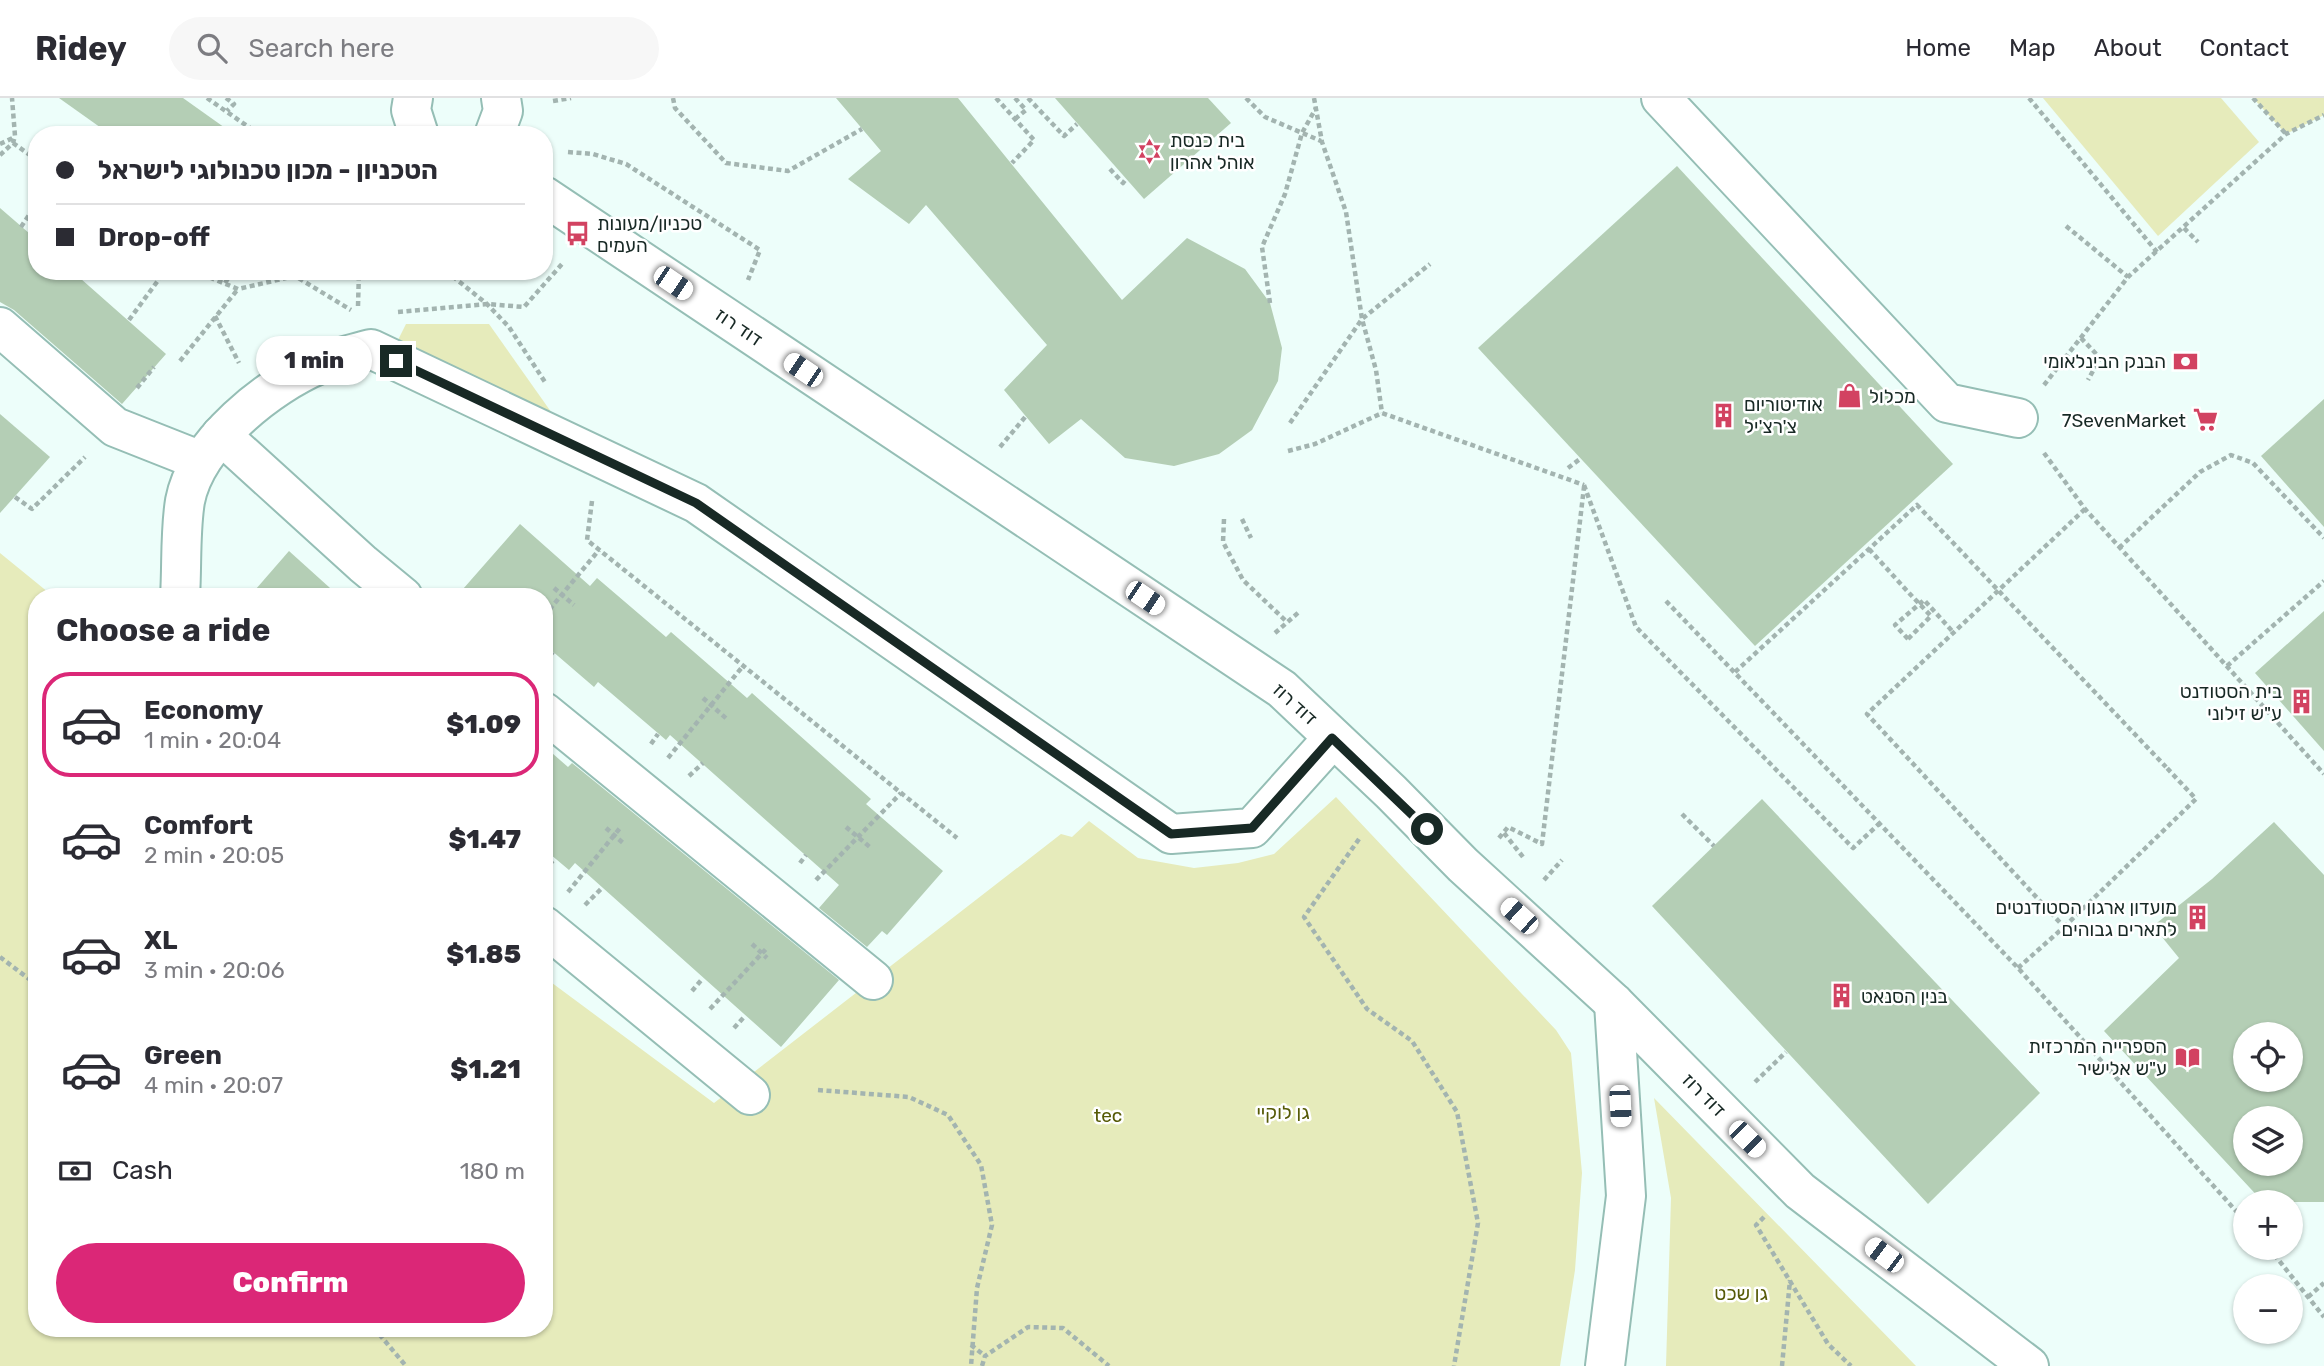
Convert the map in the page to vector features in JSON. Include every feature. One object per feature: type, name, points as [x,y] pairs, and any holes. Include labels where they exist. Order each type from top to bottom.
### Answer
[{"type":"street","points":[[497,126],[503,111],[501,98]]},
{"type":"street","points":[[1661,98],[1947,402],[2018,418]]},
{"type":"street","name":"דוד רוז","points":[[553,201],[1282,689],[1391,792],[1463,865],[1614,1003],[1800,1191],[2029,1366]]},
{"type":"street","points":[[0,327],[124,410],[211,448],[392,588]]},
{"type":"street","points":[[181,588],[186,499],[211,448],[274,388],[320,364],[371,349],[696,503],[1171,834],[1252,828],[1332,738]]},
{"type":"street","points":[[553,719],[873,980]]},
{"type":"street","points":[[554,912],[750,1095]]},
{"type":"street","points":[[1605,1366],[1626,1196],[1614,1003]]},
{"type":"path","points":[[207,98],[248,126]]},
{"type":"path","points":[[226,98],[234,104],[227,111]]},
{"type":"path","points":[[553,101],[571,98]]},
{"type":"path","points":[[673,98],[675,108],[726,163],[788,171],[862,129]]},
{"type":"path","points":[[996,98],[1034,140],[1012,163]]},
{"type":"path","points":[[1015,98],[1026,110],[1015,119]]},
{"type":"path","points":[[1028,98],[1064,136],[1077,124]]},
{"type":"path","points":[[1246,98],[1265,117],[1322,142]]},
{"type":"path","points":[[1314,98],[1322,142],[1346,212],[1362,319],[1376,370],[1382,413]]},
{"type":"path","points":[[2029,98],[2157,252]]},
{"type":"path","points":[[2253,98],[2286,134]]},
{"type":"path","points":[[0,155],[13,143],[15,136],[13,99]]},
{"type":"path","points":[[1270,303],[1262,247],[1285,194],[1303,133],[1315,108]]},
{"type":"path","points":[[2324,115],[2286,134],[2129,277],[2018,418],[2085,509],[2324,774]]},
{"type":"path","points":[[0,144],[15,136]]},
{"type":"path","points":[[13,143],[28,154]]},
{"type":"path","points":[[568,152],[593,154],[626,164],[760,250],[747,281]]},
{"type":"path","points":[[1110,169],[1123,183],[1126,179]]},
{"type":"path","points":[[21,227],[28,216]]},
{"type":"path","points":[[2066,226],[2129,277]]},
{"type":"path","points":[[2184,228],[2198,242]]},
{"type":"path","points":[[553,274],[562,264]]},
{"type":"path","points":[[1290,423],[1362,319],[1430,264]]},
{"type":"path","points":[[128,320],[157,280]]},
{"type":"path","points":[[217,280],[238,289]]},
{"type":"path","points":[[180,361],[238,289],[277,280]]},
{"type":"path","points":[[302,280],[357,314],[359,280]]},
{"type":"path","points":[[457,280],[487,304],[509,327]]},
{"type":"path","points":[[419,309],[487,304],[524,306],[548,280]]},
{"type":"path","points":[[215,316],[243,371]]},
{"type":"path","points":[[2081,338],[2100,358],[2088,380]]},
{"type":"path","points":[[15,497],[32,509],[124,410],[154,367]]},
{"type":"path","points":[[1288,450],[1315,444],[1382,413],[1584,485]]},
{"type":"path","points":[[999,447],[1026,416]]},
{"type":"path","points":[[2119,548],[2200,472],[2231,455],[2253,463],[2324,538]]},
{"type":"path","points":[[1568,468],[1580,459]]},
{"type":"path","points":[[1584,485],[1636,627],[1853,848],[1880,823]]},
{"type":"path","points":[[1499,838],[1508,827],[1542,844],[1584,485]]},
{"type":"path","points":[[594,489],[587,540],[957,838]]},
{"type":"path","points":[[1735,672],[1917,505],[2196,799],[2018,968]]},
{"type":"path","points":[[2064,927],[1867,715],[2085,509]]},
{"type":"path","points":[[1224,519],[1223,542],[1243,580],[1287,622]]},
{"type":"path","points":[[1242,519],[1251,538]]},
{"type":"path","points":[[1870,549],[1901,584],[1917,601],[1924,608],[1931,616],[1908,639],[1895,625],[1914,608],[1924,600],[1954,633]]},
{"type":"path","points":[[553,605],[599,550]]},
{"type":"path","points":[[2227,666],[2324,581]]},
{"type":"path","points":[[554,588],[574,605]]},
{"type":"path","points":[[1666,601],[2018,968],[2233,1208]]},
{"type":"path","points":[[1274,634],[1298,611]]},
{"type":"path","points":[[661,767],[743,666]]},
{"type":"path","points":[[703,698],[728,720]]},
{"type":"path","points":[[808,889],[901,793]]},
{"type":"path","points":[[1682,814],[1714,846]]},
{"type":"path","points":[[554,912],[624,824]]},
{"type":"path","points":[[846,827],[872,848]]},
{"type":"path","points":[[606,828],[623,843]]},
{"type":"path","points":[[1359,839],[1304,916],[1367,1009],[1412,1041],[1457,1112],[1478,1223],[1454,1366]]},
{"type":"path","points":[[1542,882],[1562,860]]},
{"type":"path","points":[[580,911],[603,887]]},
{"type":"path","points":[[752,944],[767,958]]},
{"type":"path","points":[[707,1012],[769,945]]},
{"type":"path","points":[[0,957],[28,978]]},
{"type":"path","points":[[686,996],[703,978]]},
{"type":"path","points":[[732,1031],[745,1016]]},
{"type":"path","points":[[1749,1088],[1786,1052]]},
{"type":"path","points":[[818,1090],[909,1097],[938,1110],[948,1115],[981,1165],[992,1225],[977,1288],[971,1366]]},
{"type":"path","points":[[1767,1214],[1756,1225],[1828,1344],[1851,1366]]},
{"type":"path","points":[[2279,1260],[2324,1317]]},
{"type":"path","points":[[1782,1366],[1790,1280]]},
{"type":"path","points":[[2308,1297],[2324,1283]]},
{"type":"path","points":[[982,1366],[985,1356],[1028,1327],[1063,1328],[1109,1366]]},
{"type":"path","points":[[382,1337],[406,1366]]},
{"type":"path","points":[[971,1345],[985,1356]]},
{"type":"green space","points":[[2043,98],[2221,98],[2259,142],[2158,236]]},
{"type":"green space","points":[[2253,98],[2324,98],[2324,115],[2286,134]]},
{"type":"green space","points":[[406,324],[489,324],[566,433],[396,344]]},
{"type":"green space","name":"גן לוקיי","points":[[0,553],[43,588],[28,588],[28,1337],[553,1337],[553,984],[714,1103],[1061,834],[1072,837],[1089,821],[1138,858],[1194,868],[1238,863],[1274,854],[1336,797],[1556,1030],[1571,1053],[1582,1173],[1575,1270],[1560,1366],[0,1366]]},
{"type":"green space","name":"גן שכט","points":[[1654,1098],[1916,1366],[1666,1366],[1671,1198]]},
{"type":"building","points":[[59,98],[183,98],[222,126],[98,126]]},
{"type":"building","points":[[836,98],[958,98],[1122,300],[1187,238],[1245,269],[1270,303],[1282,348],[1278,381],[1252,430],[1219,454],[1174,466],[1125,458],[1081,419],[1049,444],[1004,390],[1047,345],[926,205],[909,224],[848,179],[881,151]]},
{"type":"building","name":"בית כנסת אוהל אהרון","points":[[1055,98],[1208,98],[1231,123],[1144,199]]},
{"type":"building","name":"אודיטוריום צ'רצ'יל","points":[[1677,166],[1953,464],[1755,646],[1478,348]]},
{"type":"building","points":[[0,208],[28,232],[28,280],[82,280],[166,354],[122,404],[14,310],[0,302]]},
{"type":"building","points":[[2324,399],[2324,527],[2261,456]]},
{"type":"building","points":[[0,414],[50,457],[0,513]]},
{"type":"building","points":[[520,524],[590,586],[597,578],[666,637],[671,632],[747,698],[752,693],[871,799],[866,804],[943,871],[887,935],[882,931],[867,947],[819,908],[839,885],[670,735],[666,740],[598,682],[594,687],[553,652],[553,588],[464,588]]},
{"type":"building","points":[[289,551],[330,588],[257,588]]},
{"type":"building","name":"בית הסטודנט ע\"ש זילוני","points":[[2324,611],[2324,751],[2255,673]]},
{"type":"building","points":[[553,754],[568,767],[572,763],[839,980],[781,1047],[575,863],[569,870],[553,857]]},
{"type":"building","name":"בנין הסנאט","points":[[1762,799],[2040,1093],[1928,1204],[1652,906]]},
{"type":"building","name":"הספרייה המרכזית ע\"ש אלישיר","points":[[2274,822],[2324,875],[2324,1202],[2303,1202],[2303,1190],[2252,1190],[2239,1176],[2303,1176],[2303,1106],[2233,1106],[2233,1170],[2104,1031],[2179,958],[2153,926],[2212,879]]},
{"type":"place","name":"בית כנסת אוהל אהרון","points":[[1150,151]]},
{"type":"place","name":"טכניון/מעונות העמים","points":[[577,234]]},
{"type":"place","name":"הבנק הבינלאומי","points":[[2186,361]]},
{"type":"place","name":"מכלול","points":[[1849,396]]},
{"type":"place","name":"אודיטוריום צ'רצ'יל","points":[[1724,415]]},
{"type":"place","name":"7SevenMarket","points":[[2206,420]]},
{"type":"place","name":"בית הסטודנט ע\"ש זילוני","points":[[2302,702]]},
{"type":"place","name":"מועדון ארגון הסטודנטים לתארים גבוהים","points":[[2197,918]]},
{"type":"place","name":"בנין הסנאט","points":[[1841,996]]},
{"type":"place","name":"הספרייה המרכזית ע\"ש אלישיר","points":[[2187,1057]]},
{"type":"route","points":[[396,361],[696,503],[1171,834],[1252,828],[1332,738],[1427,829]]},
{"type":"park label","name":"tec","points":[[1108,1115]]}]
